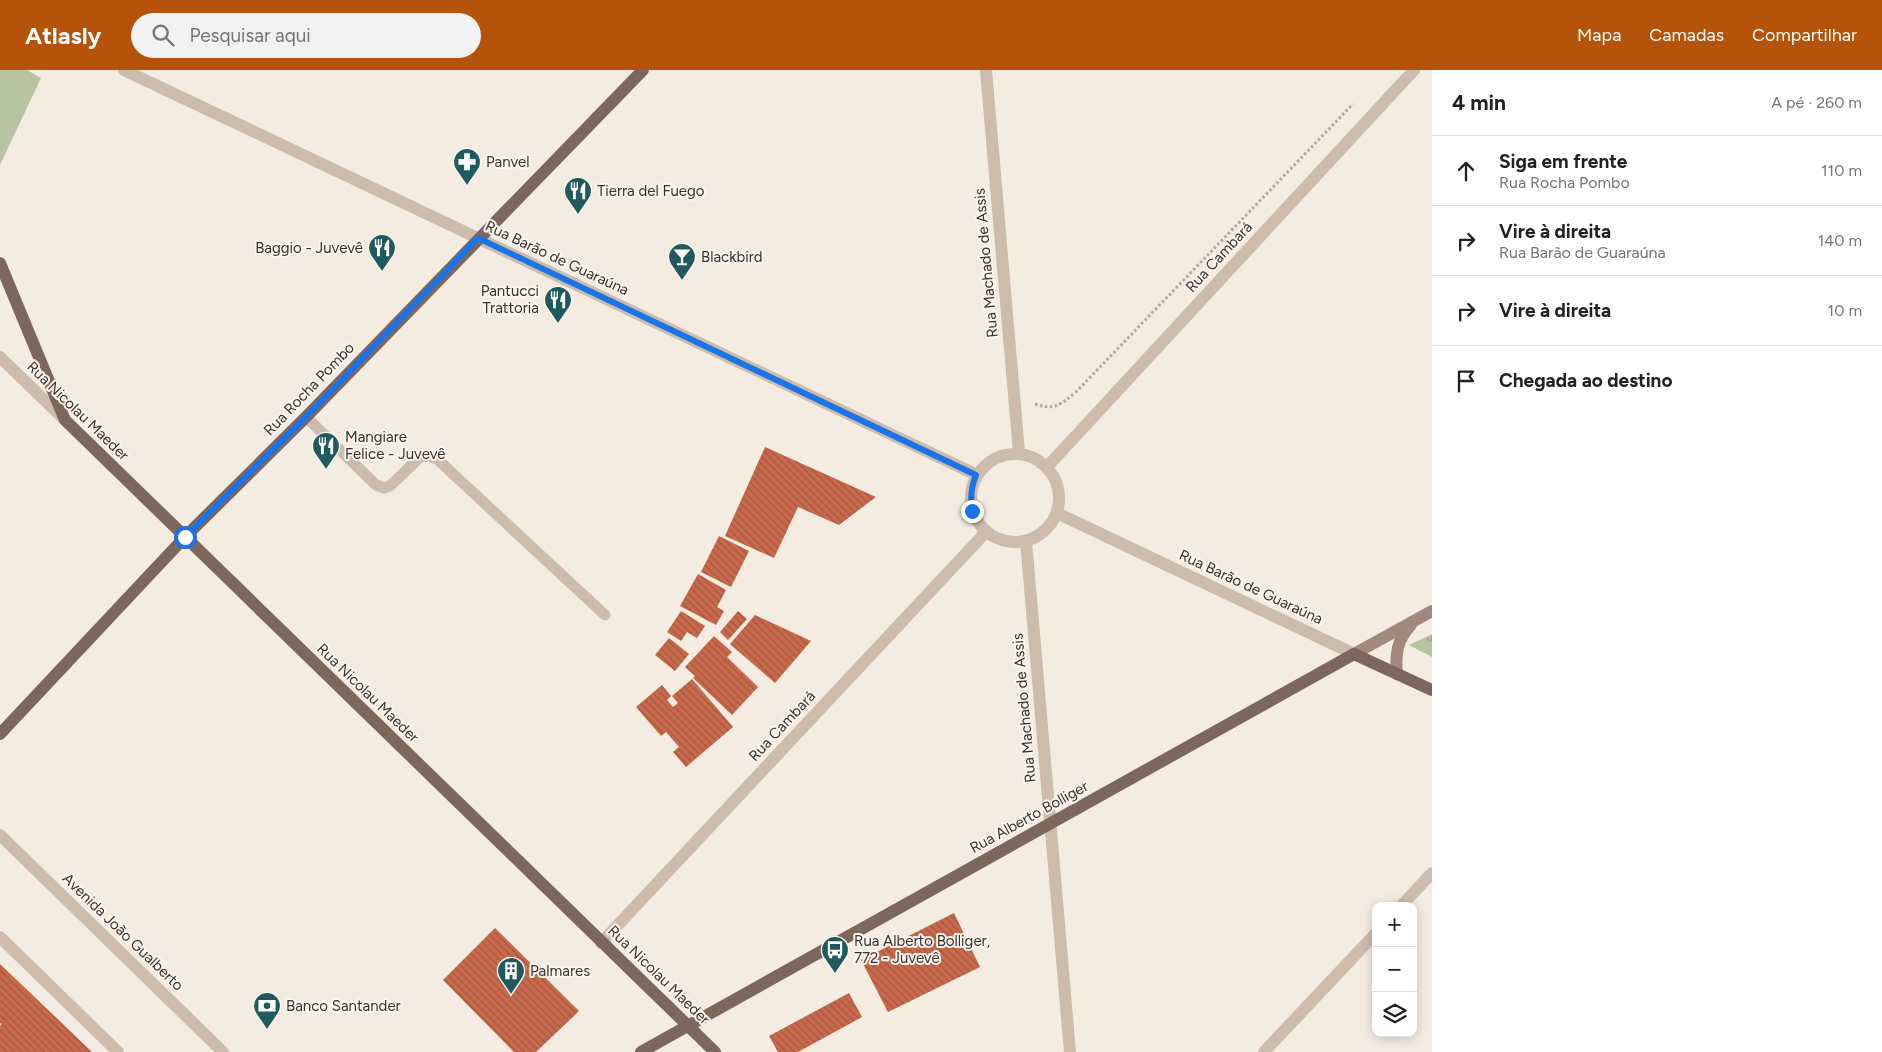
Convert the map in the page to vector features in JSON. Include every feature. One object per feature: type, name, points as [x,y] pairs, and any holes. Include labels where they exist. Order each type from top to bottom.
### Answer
[{"type":"main road","name":"Rua Rocha Pombo","points":[[0,734],[185,537],[306,417],[643,70]]},
{"type":"main road","points":[[0,263],[65,420]]},
{"type":"main road","name":"Rua Nicolau Maeder","points":[[65,420],[715,1052]]},
{"type":"main road","name":"Rua Alberto Bolliger","points":[[641,1052],[1432,610]]},
{"type":"main road","points":[[1397,674],[1395,658],[1397,646],[1404,632],[1418,618]]},
{"type":"main road","name":"Rua Barão de Guaraúna","points":[[1354,654],[1432,690]]},
{"type":"street","name":"Rua Barão de Guaraúna","points":[[124,70],[976,475]]},
{"type":"street","name":"Rua Machado de Assis","points":[[986,70],[1019,453]]},
{"type":"street","name":"Rua Cambará","points":[[1046,467],[1414,70]]},
{"type":"street","name":"Rua Nicolau Maeder","points":[[0,357],[65,420]]},
{"type":"street","points":[[1019,453],[1037,459],[1046,467],[1058,487],[1059,500],[1056,513],[1044,531],[1026,541],[1010,542],[986,532],[972,511],[970,498],[976,475],[984,465],[994,458],[1005,454],[1019,453]]},
{"type":"street","name":"Rua Barão de Guaraúna","points":[[1056,513],[1354,654]]},
{"type":"street","name":"Rua Cambará","points":[[601,943],[986,532]]},
{"type":"street","name":"Rua Machado de Assis","points":[[1026,541],[1070,1052]]},
{"type":"street","name":"Avenida João Gualberto","points":[[0,835],[223,1052]]},
{"type":"street","points":[[1405,902],[1432,873]]},
{"type":"street","points":[[0,937],[118,1052]]},
{"type":"street","points":[[1264,1052],[1372,937]]},
{"type":"lane","points":[[306,417],[376,485],[384,488],[390,486],[420,457],[429,456],[437,459],[605,615]]},
{"type":"path","points":[[1032,403],[1045,408],[1059,406],[1076,392],[1358,99]]},
{"type":"green space","points":[[0,70],[27,70],[41,78],[0,165]]},
{"type":"green space","points":[[1432,634],[1432,657],[1409,645]]},
{"type":"building","points":[[765,447],[876,497],[839,525],[798,507],[774,558],[725,536]]},
{"type":"building","points":[[719,536],[749,551],[731,587],[701,572]]},
{"type":"building","points":[[698,574],[726,590],[717,607],[724,611],[716,625],[680,606]]},
{"type":"building","points":[[681,611],[705,626],[697,638],[687,632],[681,641],[667,632]]},
{"type":"building","points":[[738,611],[747,619],[728,640],[720,632]]},
{"type":"building","points":[[755,615],[811,641],[775,683],[730,644]]},
{"type":"building","points":[[714,636],[732,652],[727,657],[758,687],[732,715],[693,678],[695,676],[685,667]]},
{"type":"building","points":[[669,638],[689,654],[675,671],[655,655]]},
{"type":"building","points":[[692,679],[733,727],[686,767],[673,752],[679,747],[666,732],[661,736],[636,707],[662,685],[671,696],[667,700],[673,707],[678,703],[672,696]]},
{"type":"building","points":[[954,913],[980,967],[888,1012],[861,960]]},
{"type":"building","name":"Palmares","points":[[495,928],[579,1011],[536,1052],[514,1052],[443,980]]},
{"type":"building","points":[[0,964],[92,1052],[0,1052],[0,1026],[2,1024],[0,1023]]},
{"type":"building","points":[[849,993],[862,1017],[798,1052],[778,1052],[769,1036]]},
{"type":"place","name":"Panvel","points":[[467,186]]},
{"type":"place","name":"Tierra del Fuego","points":[[578,215]]},
{"type":"place","name":"Baggio - Juvevê","points":[[382,272]]},
{"type":"place","name":"Blackbird","points":[[682,281]]},
{"type":"place","name":"Pantucci Trattoria","points":[[558,324]]},
{"type":"place","name":"Mangiare Felice - Juvevê","points":[[326,470]]},
{"type":"place","name":"Rua Alberto Bolliger, 772 - Juvevê","points":[[835,974]]},
{"type":"place","name":"Palmares","points":[[511,995]]},
{"type":"place","name":"Banco Santander","points":[[267,1030]]},
{"type":"route","points":[[185,537],[306,417],[478,238],[976,475],[970,498],[972,511]]}]
